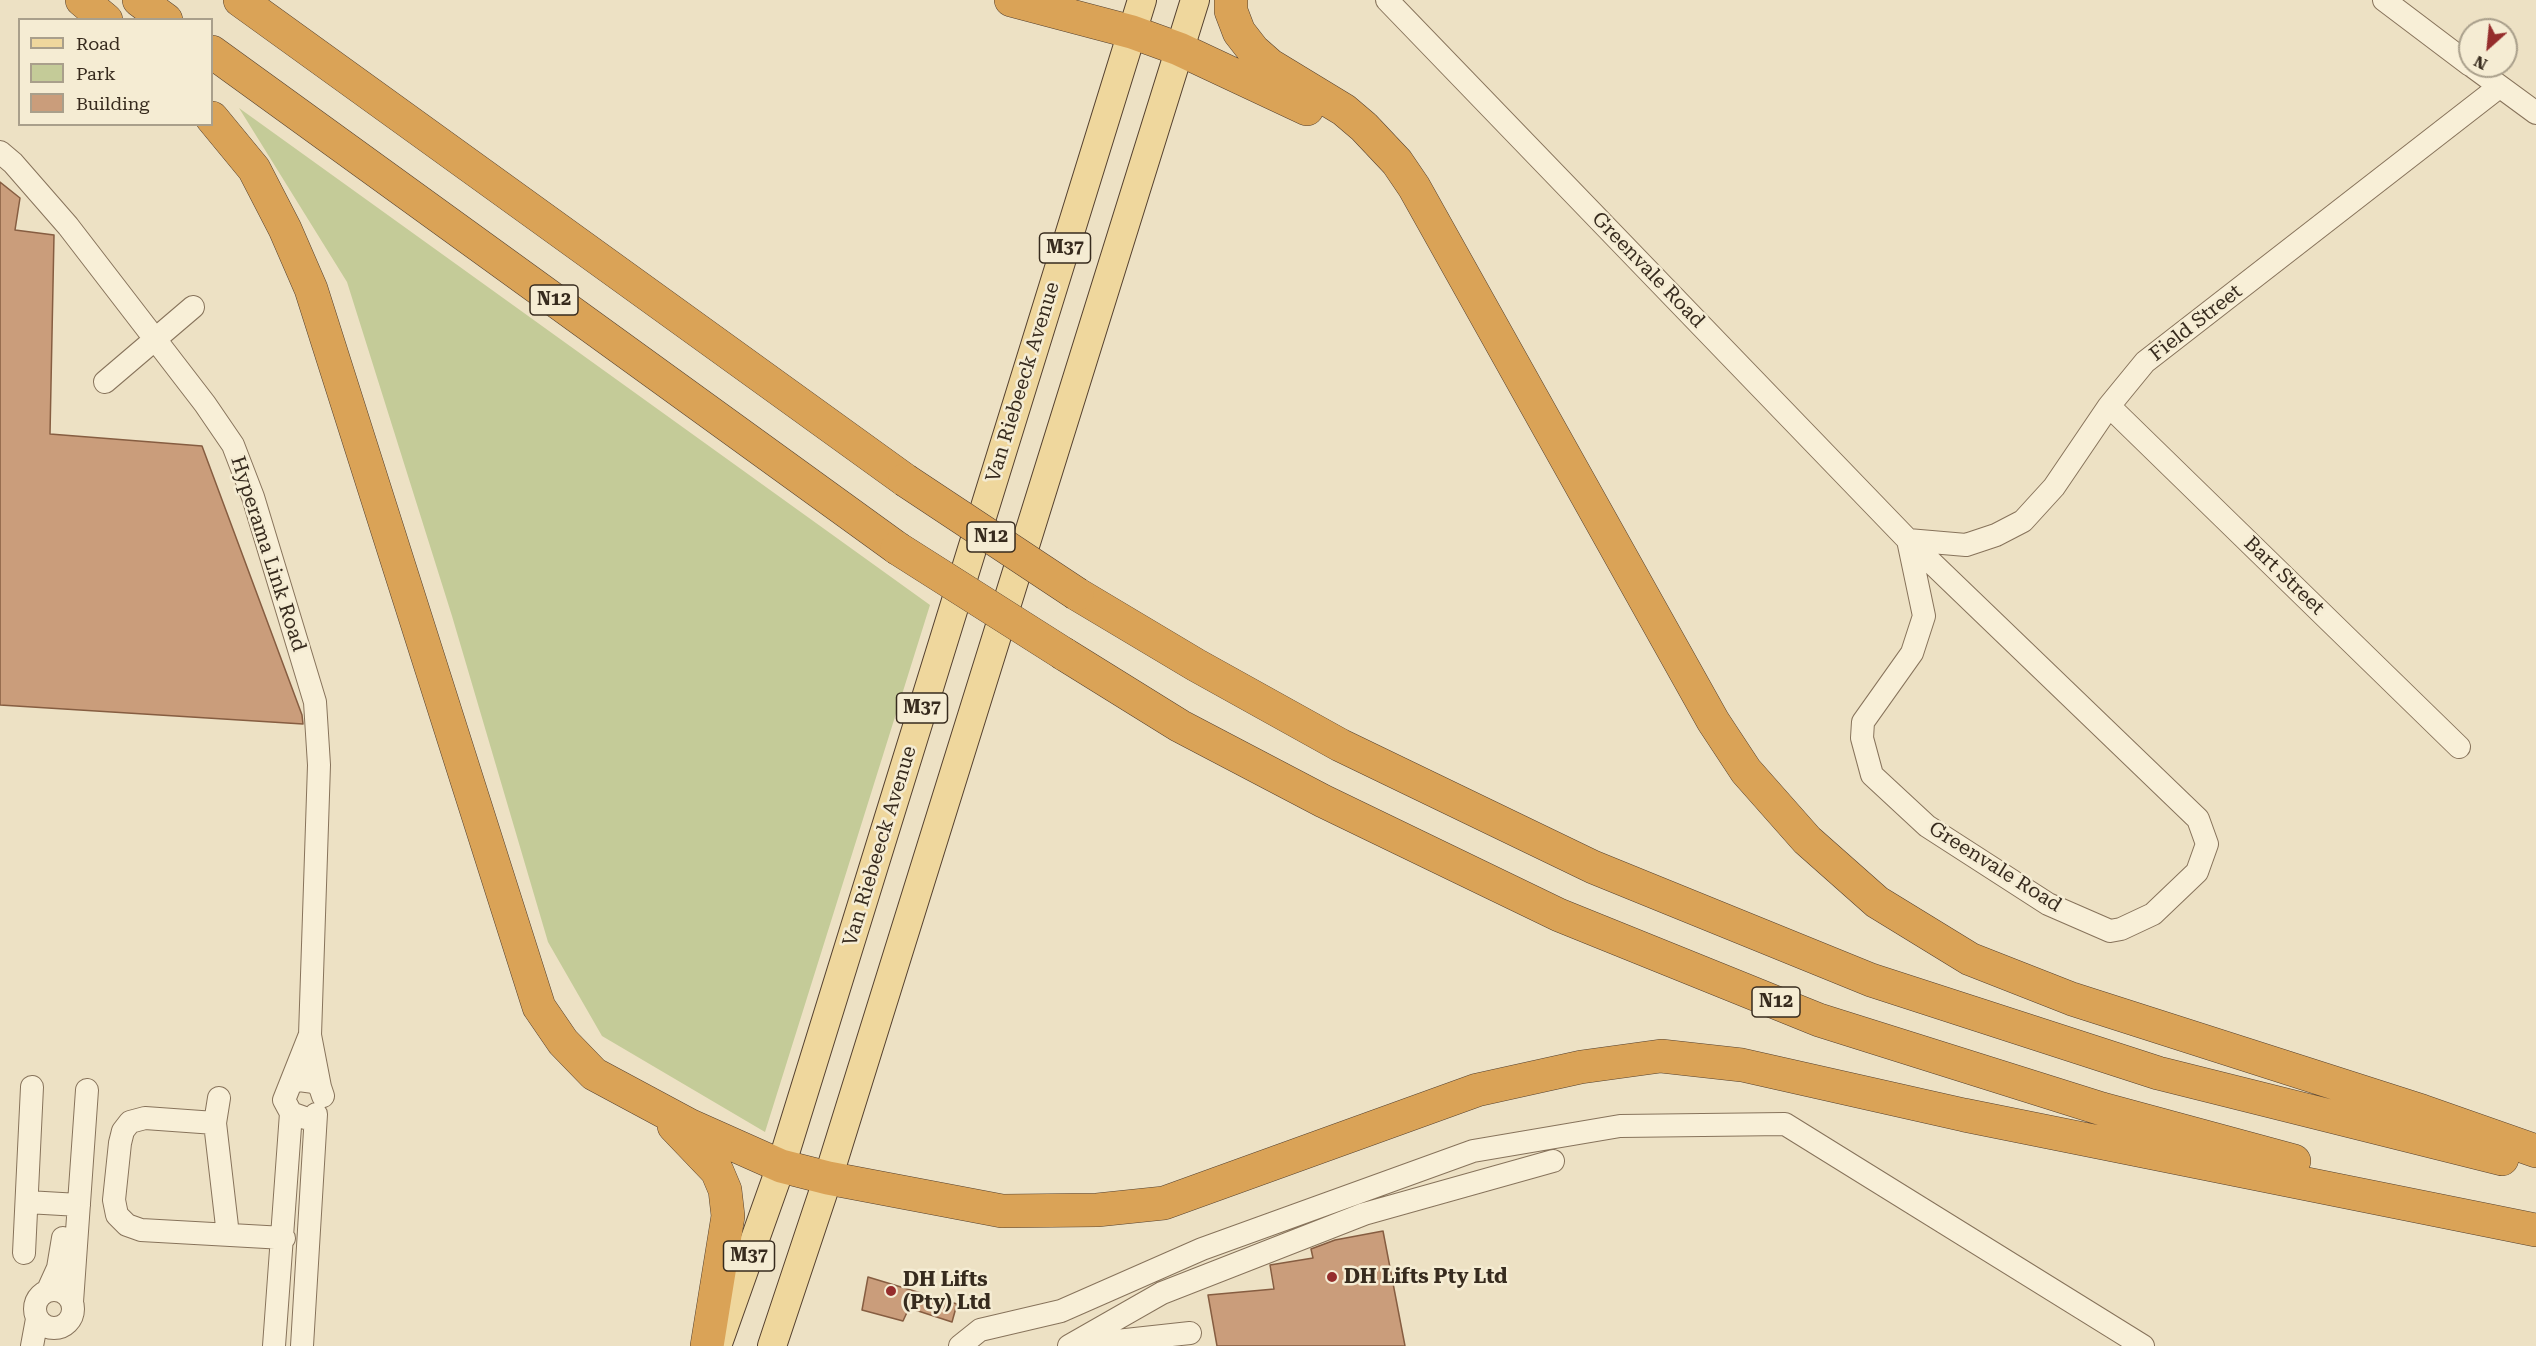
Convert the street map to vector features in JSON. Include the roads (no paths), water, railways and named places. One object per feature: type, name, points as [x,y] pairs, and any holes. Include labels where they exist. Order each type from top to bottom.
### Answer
[{"type":"highway","points":[[82,0],[104,18]]},
{"type":"highway","points":[[139,0],[163,18]]},
{"type":"highway","name":"N12","points":[[240,0],[905,480],[1077,594],[1196,665],[1340,745],[1593,867],[1871,980],[2158,1073],[2536,1167]]},
{"type":"highway","points":[[1011,0],[1131,32],[1179,49],[1323,116],[1397,162]]},
{"type":"highway","points":[[1231,0],[1231,11],[1239,32],[1253,50],[1270,65],[1344,110],[1397,162],[1414,187],[1713,721],[1746,771],[1807,840],[1877,902],[1970,959],[2072,999],[2422,1110],[2536,1151]]},
{"type":"highway","name":"N12","points":[[213,53],[897,548],[1180,726],[1334,806],[1559,915],[1819,1020],[2102,1109],[2536,1228]]},
{"type":"highway","points":[[213,119],[254,169],[285,229],[311,289],[539,1007],[578,1059],[594,1074],[639,1100],[781,1166],[828,1178],[1002,1211],[1097,1210],[1164,1203],[1477,1090],[1581,1067],[1661,1056],[1742,1065],[1964,1115],[2536,1228]]},
{"type":"highway","points":[[639,1100],[681,1131],[717,1171],[725,1190],[728,1216],[707,1346]]},
{"type":"main road","name":"Van Riebeeck Avenue","points":[[717,1346],[781,1166],[1142,0]]},
{"type":"main road","name":"M37","points":[[772,1346],[828,1178],[1196,0]]},
{"type":"street","points":[[2384,0],[2458,55]]},
{"type":"street","name":"Greenvale Road","points":[[1395,2],[1908,540],[2198,819],[2207,843],[2197,872],[2154,914],[2121,929],[2110,931],[2048,904],[1990,869],[1928,826],[1872,775],[1862,738],[1863,722],[1912,653],[1924,616],[1908,540]]},
{"type":"street","points":[[2488,78],[2536,113]]},
{"type":"street","name":"Field Street","points":[[1908,540],[1966,545],[1996,535],[2023,521],[2054,487],[2109,406],[2145,362],[2499,87]]},
{"type":"street","name":"Hyperama Link Road","points":[[0,152],[13,163],[68,226],[155,339],[232,445],[252,497],[315,702],[319,765],[310,1035],[320,1087]]},
{"type":"street","points":[[105,381],[193,307]]},
{"type":"street","name":"Bart Street","points":[[2109,406],[2459,747]]},
{"type":"street","name":"Hyperama Link Road","points":[[292,1083],[310,1035]]},
{"type":"street","points":[[274,1346],[284,1238],[291,1113],[284,1100],[285,1092],[292,1083],[307,1079],[320,1087],[324,1100],[316,1114],[302,1346]]},
{"type":"street","points":[[24,1254],[32,1088]]},
{"type":"street","points":[[37,1318],[56,1337],[72,1315],[72,1205],[79,1090]]},
{"type":"street","points":[[219,1098],[215,1123],[228,1235]]},
{"type":"street","points":[[291,1113],[303,1119],[316,1114]]},
{"type":"street","points":[[215,1123],[145,1118],[130,1122],[123,1131],[120,1143],[114,1200],[117,1215],[127,1225],[141,1230],[284,1238]]},
{"type":"street","points":[[960,1346],[980,1330],[1061,1311],[1202,1249],[1473,1151],[1620,1126],[1785,1124],[2144,1346]]},
{"type":"street","points":[[1068,1346],[1162,1293],[1364,1214],[1553,1161]]},
{"type":"street","points":[[27,1202],[72,1205]]},
{"type":"street","points":[[32,1346],[37,1318],[36,1300],[48,1290],[62,1254],[72,1205]]},
{"type":"street","points":[[48,1290],[59,1290],[72,1302]]},
{"type":"street","points":[[1068,1346],[1190,1333]]},
{"type":"place","name":"DH Lifts Pty Ltd","points":[[1332,1277]]},
{"type":"place","name":"DH Lifts (Pty) Ltd","points":[[891,1291]]}]
